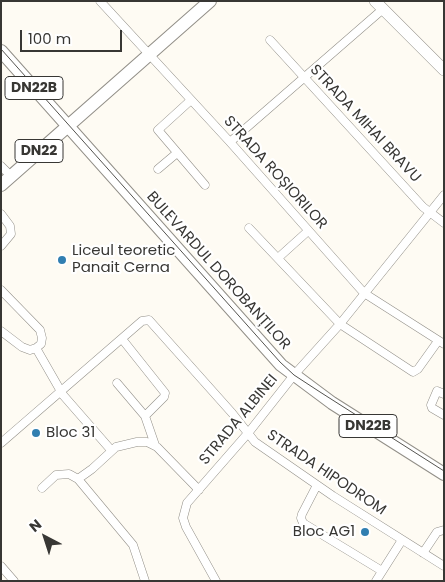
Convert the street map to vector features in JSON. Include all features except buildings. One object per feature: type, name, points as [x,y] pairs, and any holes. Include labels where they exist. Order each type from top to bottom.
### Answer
[{"type":"main road","name":"DN22","points":[[6,180],[210,1]]},
{"type":"main road","points":[[379,5],[444,70]]},
{"type":"main road","name":"BULEVARDUL DOROBANȚILOR","points":[[1,52],[281,366],[332,403],[444,474]]},
{"type":"street","name":"STRADA ROȘIORILOR","points":[[100,1],[230,142],[364,293],[441,342]]},
{"type":"street","points":[[230,142],[304,77],[379,5]]},
{"type":"street","name":"STRADA MIHAI BRAVU","points":[[270,40],[429,212],[444,223]]},
{"type":"street","points":[[191,100],[158,130],[205,185]]},
{"type":"street","points":[[158,169],[177,153]]},
{"type":"street","points":[[1,166],[6,180]]},
{"type":"street","name":"STRADA ALBINEI","points":[[216,581],[186,527],[183,518],[187,503],[249,432],[293,376],[340,324],[444,195]]},
{"type":"street","points":[[1,214],[10,226],[11,234],[1,246]]},
{"type":"street","points":[[249,228],[340,324],[413,372],[418,369],[441,342]]},
{"type":"street","points":[[278,258],[308,231]]},
{"type":"street","points":[[1,290],[40,330],[41,344],[30,350],[22,347],[1,331]]},
{"type":"street","name":"STRADA HIPODROM","points":[[122,339],[142,321],[147,319],[249,432],[255,442],[317,486],[444,566]]},
{"type":"street","points":[[1,443],[122,339],[165,393],[164,397],[145,416]]},
{"type":"street","points":[[36,348],[61,392],[111,450]]},
{"type":"street","points":[[117,383],[145,416],[155,445],[198,490]]},
{"type":"street","points":[[444,394],[437,391],[431,405],[432,408],[444,415]]},
{"type":"street","points":[[78,479],[116,447],[137,442],[147,442],[155,445]]},
{"type":"street","points":[[42,488],[56,474],[69,474],[78,479],[131,541],[145,581]]},
{"type":"street","points":[[317,486],[302,514],[303,523],[382,571]]},
{"type":"street","points":[[423,553],[437,532],[444,530]]},
{"type":"street","points":[[376,581],[402,540]]},
{"type":"street","points":[[1,566],[14,581]]},
{"type":"tram line","points":[[1,49],[280,362],[294,375],[444,471]]},
{"type":"place","name":"Liceul teoretic Panait Cerna","points":[[62,260]]},
{"type":"place","name":"Bloc 31","points":[[36,433]]},
{"type":"place","name":"Bloc AG1","points":[[365,532]]}]
